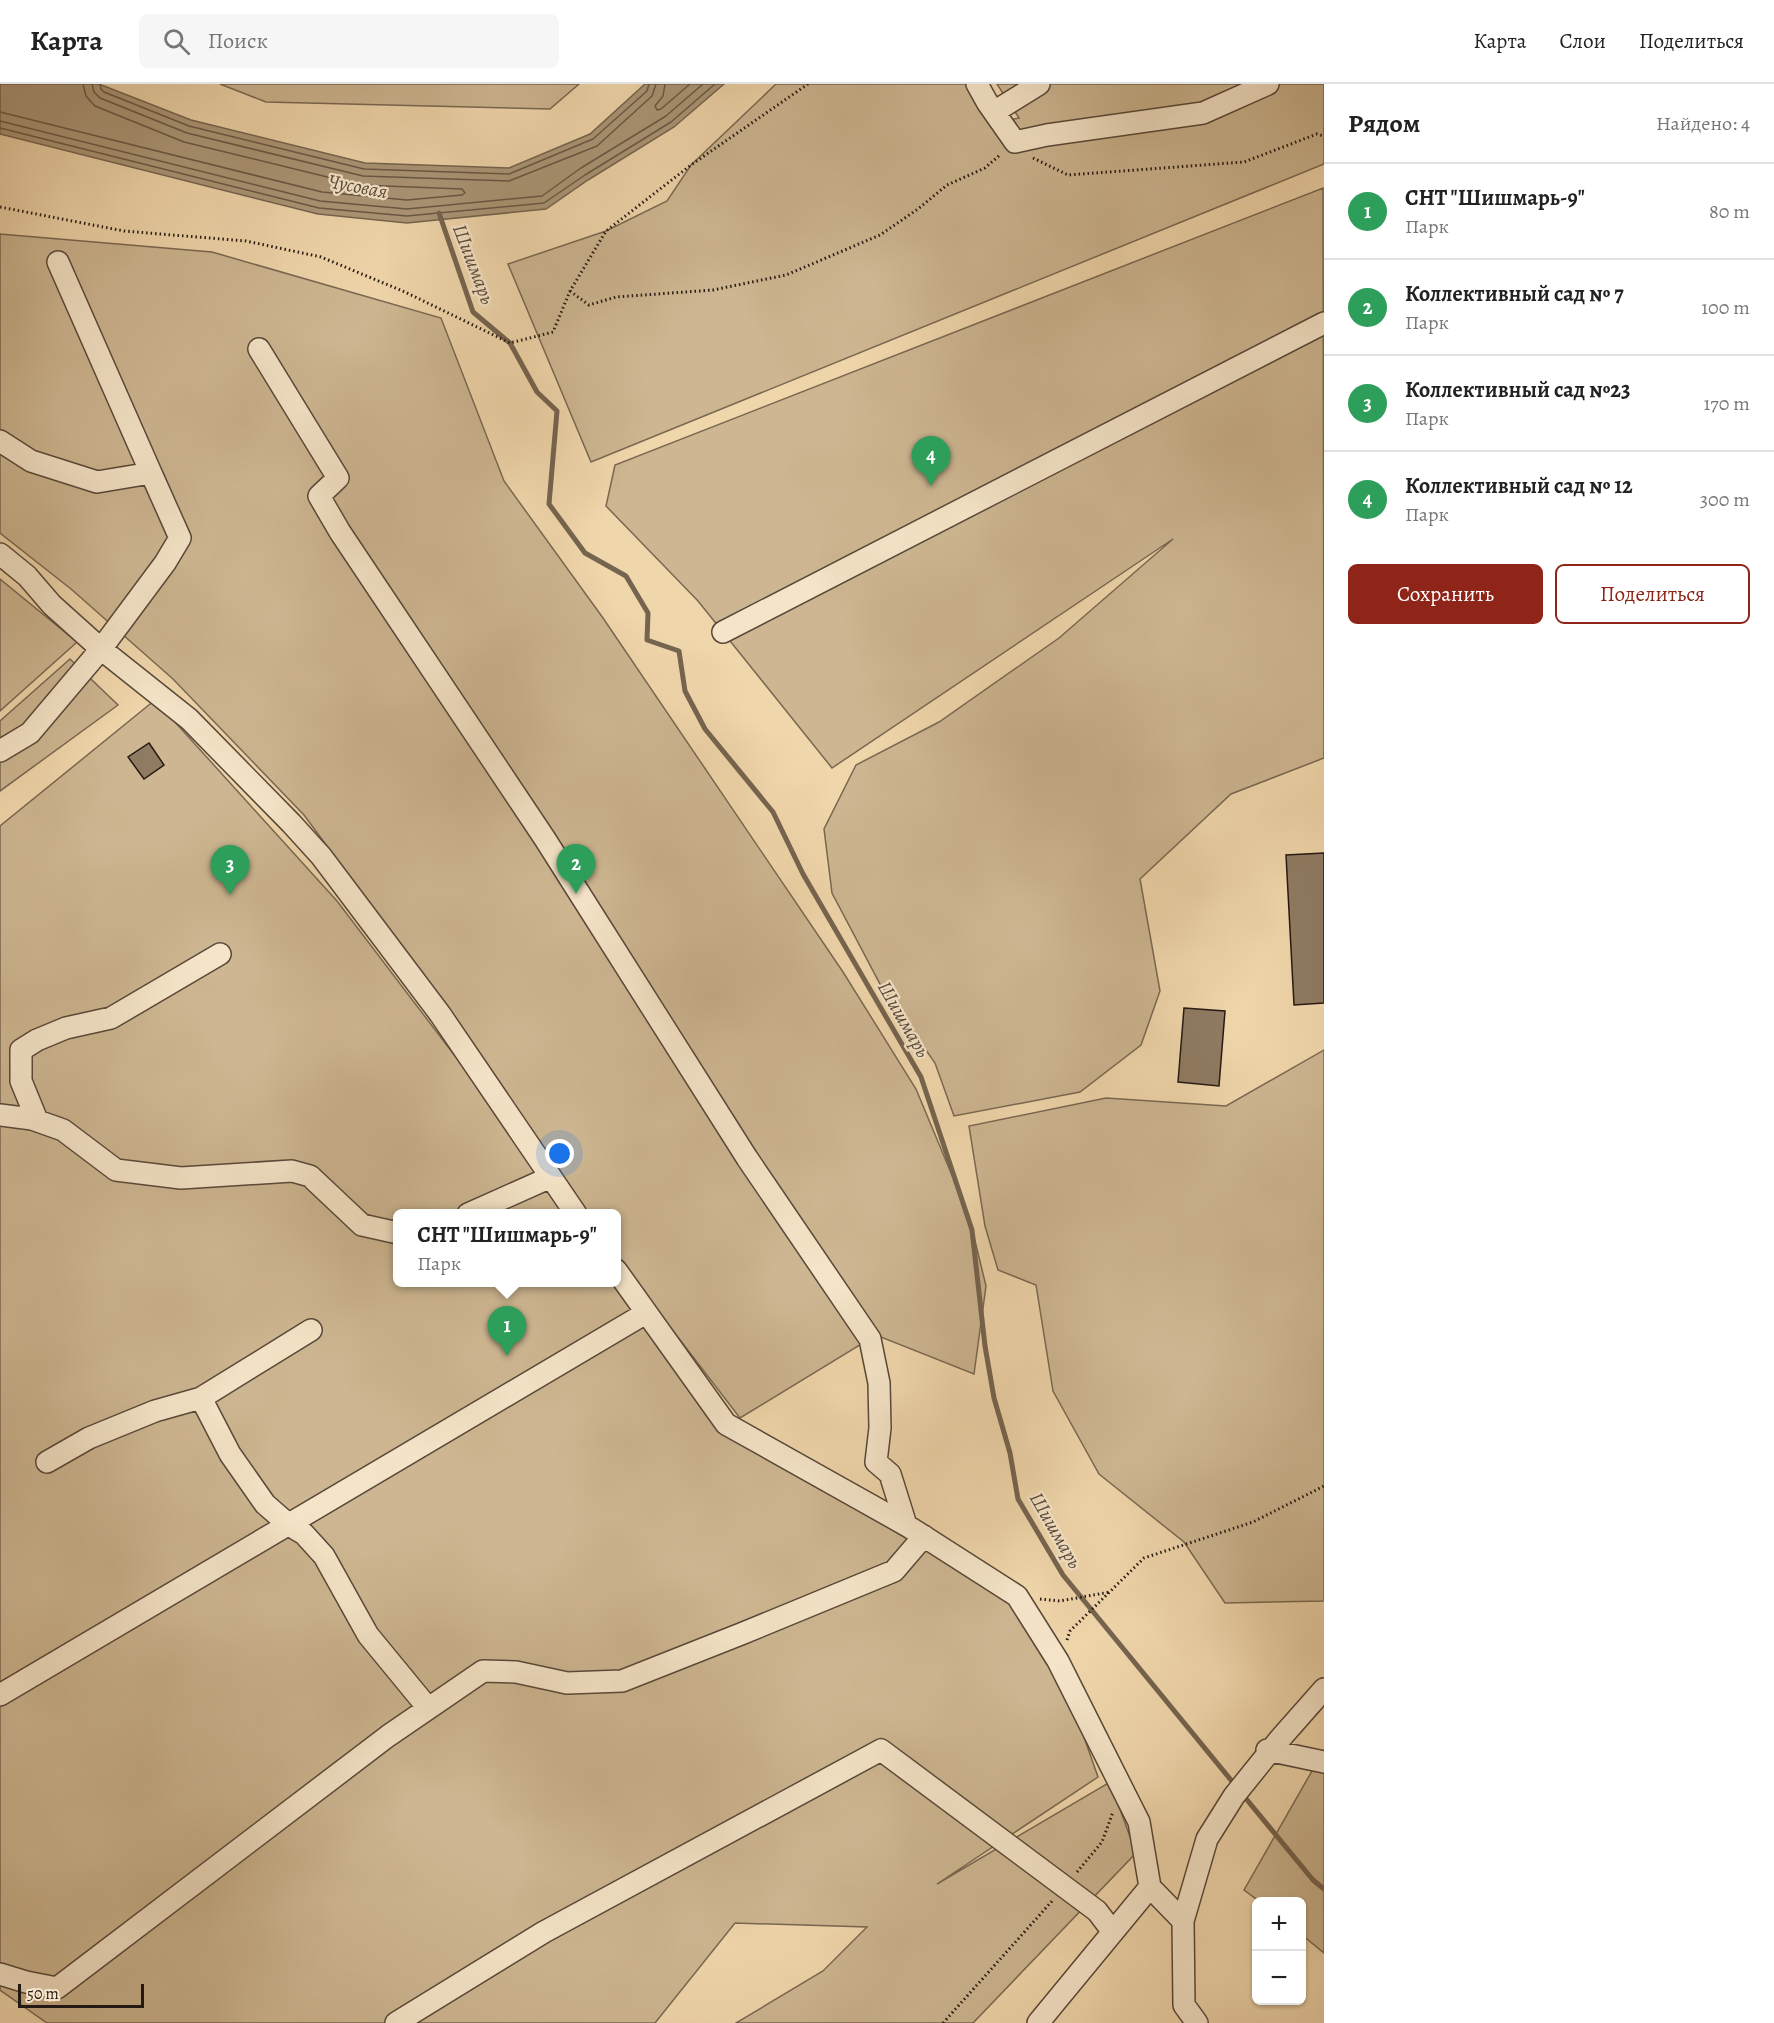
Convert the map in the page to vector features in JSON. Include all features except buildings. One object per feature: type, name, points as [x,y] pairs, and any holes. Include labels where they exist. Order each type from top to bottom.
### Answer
[{"type":"street","points":[[977,84],[1015,142],[1047,135],[1203,113],[1268,84]]},
{"type":"street","points":[[994,112],[1039,84]]},
{"type":"street","points":[[0,751],[30,733],[101,649],[165,563],[180,538],[58,262]]},
{"type":"street","points":[[723,632],[1324,323]]},
{"type":"street","points":[[259,349],[338,478],[319,496],[340,532],[545,839],[747,1158],[870,1339],[879,1383],[880,1428],[876,1462],[890,1474],[906,1525]]},
{"type":"street","points":[[0,441],[32,461],[97,482],[151,473]]},
{"type":"street","points":[[0,554],[27,576],[52,605],[101,649],[189,719],[321,856],[440,1014],[573,1209]]},
{"type":"street","points":[[37,1120],[21,1081],[21,1050],[37,1040],[66,1028],[111,1018],[220,954]]},
{"type":"street","points":[[0,1115],[37,1120],[63,1130],[116,1170],[182,1178],[292,1171],[310,1176],[362,1225],[393,1232]]},
{"type":"street","points":[[479,1209],[551,1177]]},
{"type":"street","points":[[621,1277],[726,1424],[906,1525],[1017,1596],[1058,1661],[1139,1822],[1150,1887],[1183,1920]]},
{"type":"street","points":[[0,1695],[646,1313]]},
{"type":"street","points":[[47,1462],[100,1434],[155,1410],[201,1398],[311,1330]]},
{"type":"street","points":[[201,1398],[230,1454],[265,1504],[289,1525],[304,1534],[324,1556],[368,1635],[428,1708]]},
{"type":"street","points":[[0,1974],[57,1988],[379,1743],[483,1671],[516,1672],[567,1683],[622,1681],[894,1571],[924,1536]]},
{"type":"street","points":[[1197,2023],[1184,2005],[1183,1920],[1207,1839],[1239,1790],[1269,1751],[1324,1689]]},
{"type":"street","points":[[396,2023],[544,1932],[881,1750],[1097,1911],[1113,1932]]},
{"type":"street","points":[[1269,1751],[1324,1762]]},
{"type":"street","points":[[1038,2023],[1150,1887]]},
{"type":"path","points":[[0,207],[124,231],[246,241],[321,257],[405,292],[510,343],[553,332],[570,291],[606,231],[691,165],[808,84]]},
{"type":"path","points":[[570,291],[589,305],[616,297],[713,290],[786,275],[880,235],[918,209],[947,185],[985,168],[1015,142],[1025,154],[1068,175],[1244,162],[1317,134],[1324,136]]},
{"type":"path","points":[[1058,1661],[1070,1631],[1144,1558],[1253,1522],[1324,1486]]},
{"type":"path","points":[[1017,1596],[1060,1601],[1111,1592]]},
{"type":"path","points":[[943,2023],[1102,1842],[1121,1788]]},
{"type":"shaded area","points":[[220,84],[579,84],[550,109],[266,102]]},
{"type":"shaded area","points":[[776,84],[990,84],[998,122],[1019,118],[997,84],[1324,84],[1324,164],[591,462],[508,264],[606,231],[667,201],[691,165]]},
{"type":"shaded area","points":[[1323,188],[1324,758],[1231,794],[1140,879],[1160,991],[1141,1045],[1080,1092],[954,1116],[935,1063],[880,984],[832,893],[824,829],[856,765],[939,722],[1059,638],[1173,539],[832,768],[698,601],[606,506],[615,465]]},
{"type":"shaded area","points":[[0,234],[212,252],[441,318],[504,481],[603,618],[843,972],[916,1089],[969,1216],[986,1286],[974,1374],[876,1335],[740,1418],[621,1263],[621,1209],[582,1209],[448,1009],[304,815],[173,679],[71,589],[0,533]]},
{"type":"shaded area","points":[[0,579],[77,642],[0,711]]},
{"type":"shaded area","points":[[70,659],[118,705],[0,791],[0,721]]},
{"type":"shaded area","points":[[155,700],[337,901],[487,1098],[564,1209],[393,1209],[393,1287],[618,1287],[716,1427],[1012,1600],[1067,1689],[1098,1777],[937,1884],[1110,1782],[1136,1853],[973,2023],[736,2023],[823,1971],[867,1927],[735,1923],[655,2023],[47,2023],[0,1990],[0,826]]},
{"type":"shaded area","points":[[1324,1050],[1324,1601],[1225,1603],[1184,1542],[1099,1474],[1053,1391],[1036,1285],[998,1270],[985,1226],[969,1126],[1106,1098],[1226,1106]]},
{"type":"shaded area","points":[[1324,1750],[1324,1953],[1306,1938],[1306,1897],[1254,1897],[1244,1890]]},
{"type":"water","name":"Чусовая","points":[[0,84],[99,84],[191,120],[365,163],[509,168],[590,134],[645,84],[724,84],[674,127],[546,209],[407,223],[318,214],[0,134]]},
{"type":"waterway","name":"Шишмарь","points":[[439,213],[473,312],[510,343],[537,392],[557,411],[549,504],[585,553],[626,576],[648,613],[647,640],[679,651],[685,691],[705,729],[773,812],[803,874],[921,1077],[972,1230],[985,1346],[994,1398],[1010,1453],[1018,1499],[1063,1575],[1235,1785]]},
{"type":"waterway","name":"Шишмарь","points":[[1243,1795],[1313,1880],[1324,1889]]},
{"type":"place","name":"Коллективный сад № 12","points":[[931,486]]},
{"type":"place","name":"Коллективный сад № 7","points":[[576,894]]},
{"type":"place","name":"Коллективный сад №23","points":[[230,895]]},
{"type":"place","name":"СНТ \"Шишмарь-9\"","points":[[507,1356]]}]
